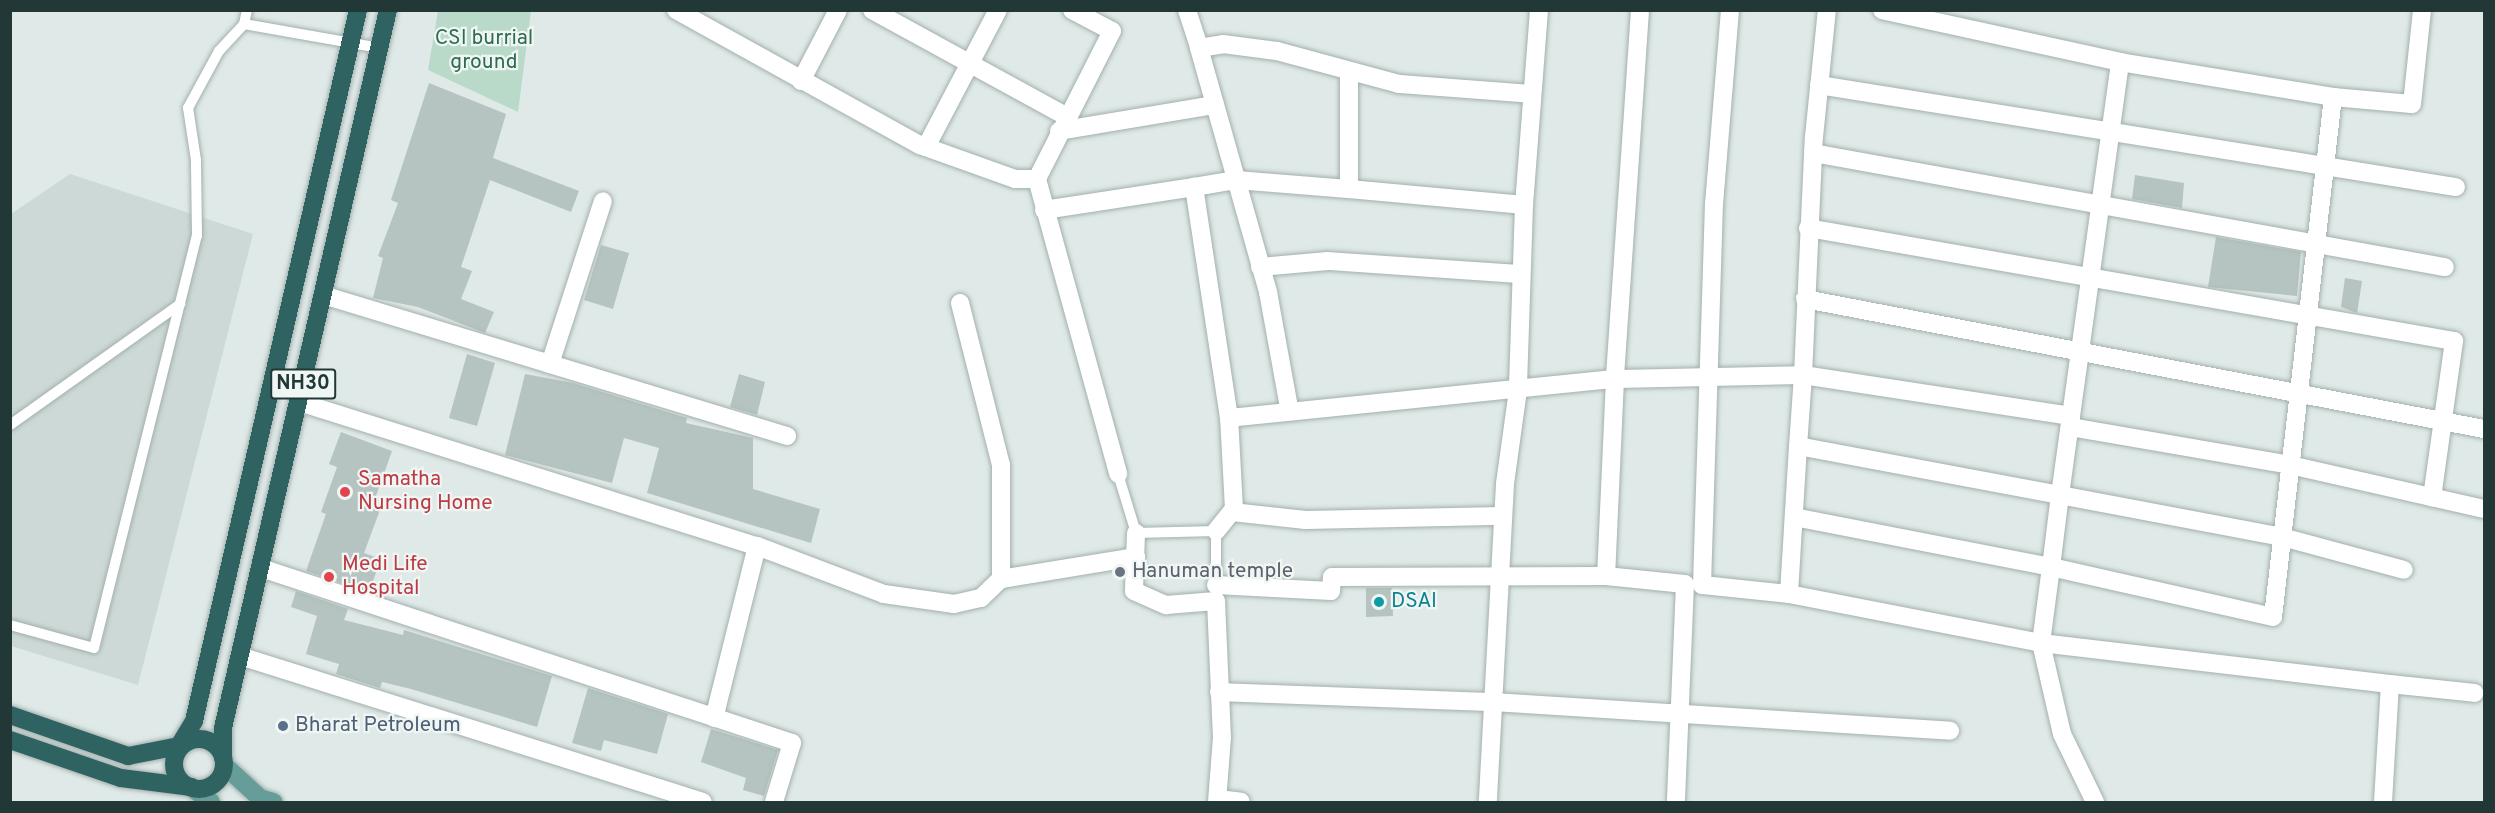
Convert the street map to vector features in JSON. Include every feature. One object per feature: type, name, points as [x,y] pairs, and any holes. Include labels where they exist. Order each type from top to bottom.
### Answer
[{"type":"highway","name":"NH30","points":[[179,746],[194,721],[358,10]]},
{"type":"highway","name":"NH30","points":[[224,761],[223,728],[388,10]]},
{"type":"highway","points":[[10,715],[128,756],[202,739],[224,761],[213,784],[191,787],[121,778],[10,740]]},
{"type":"highway","points":[[179,746],[175,769],[191,787]]},
{"type":"main road","points":[[224,761],[260,798],[273,802]]},
{"type":"main road","points":[[191,787],[211,802]]},
{"type":"street","points":[[676,10],[801,81],[926,147],[1015,179],[1036,179]]},
{"type":"street","points":[[801,81],[838,10]]},
{"type":"street","points":[[872,10],[970,64],[1062,124],[1215,105]]},
{"type":"street","points":[[926,147],[998,10]]},
{"type":"street","points":[[1072,10],[1112,31],[1062,124],[1036,179],[1118,474]]},
{"type":"street","points":[[1187,10],[1260,267],[1289,408]]},
{"type":"street","points":[[1488,802],[1503,516],[1518,390],[1524,205],[1539,10]]},
{"type":"street","points":[[1606,576],[1615,379],[1640,10]]},
{"type":"street","points":[[1676,802],[1679,713],[1694,585],[1712,374],[1714,203],[1730,10]]},
{"type":"street","points":[[1789,594],[1803,375],[1808,228],[1827,10]]},
{"type":"street","points":[[1882,10],[2120,62],[2333,97],[2412,104],[2422,10]]},
{"type":"street","points":[[1199,48],[1223,44],[1277,51],[1399,84],[1532,94]]},
{"type":"street","points":[[2095,802],[2062,734],[2041,643],[2120,62]]},
{"type":"street","points":[[1349,72],[1349,189]]},
{"type":"street","points":[[1819,85],[2456,187]]},
{"type":"street","points":[[1794,517],[2051,567],[2273,617],[2333,97]]},
{"type":"street","points":[[1813,153],[2100,208],[2445,267]]},
{"type":"street","points":[[1044,210],[1236,180],[1524,205]]},
{"type":"street","points":[[1194,187],[1229,418],[1232,512],[1216,531]]},
{"type":"street","points":[[550,364],[603,201]]},
{"type":"street","points":[[1808,228],[2090,275],[2454,341],[2432,497]]},
{"type":"street","points":[[1260,267],[1328,261],[1521,274]]},
{"type":"street","points":[[323,295],[787,436]]},
{"type":"street","points":[[1805,298],[2299,394],[2444,419],[2484,429]]},
{"type":"street","points":[[960,303],[1001,465],[1001,579]]},
{"type":"street","points":[[1229,418],[1289,408],[1518,390],[1615,379],[1712,374],[1803,375],[2070,422],[2290,465],[2484,509]]},
{"type":"street","points":[[299,402],[757,546],[884,594],[954,604],[981,598],[1001,579],[1136,556]]},
{"type":"street","points":[[1798,446],[2282,537],[2404,570]]},
{"type":"street","points":[[1232,512],[1306,520],[1503,516]]},
{"type":"street","points":[[1136,533],[1134,591],[1166,605],[1216,593],[1331,591],[1332,577],[1606,576],[1789,594],[2041,643],[2475,693]]},
{"type":"street","points":[[714,717],[757,546]]},
{"type":"street","points":[[261,568],[792,743],[774,802]]},
{"type":"street","points":[[1216,593],[1220,692],[1217,801],[1241,802]]},
{"type":"street","points":[[240,656],[702,802]]},
{"type":"street","points":[[2383,802],[2390,684]]},
{"type":"street","points":[[1220,692],[1494,702],[1950,731]]},
{"type":"lane","points":[[10,625],[94,648],[197,236],[196,160],[188,108],[219,51],[244,24],[247,10]]},
{"type":"lane","points":[[244,24],[351,41],[380,48]]},
{"type":"lane","points":[[10,425],[180,304]]},
{"type":"lane","points":[[1118,474],[1136,533],[1216,531],[1216,593]]},
{"type":"shaded area","points":[[70,174],[253,234],[138,685],[11,646],[11,214]]},
{"type":"green space","name":"CSI burrial ground","points":[[438,11],[531,11],[518,112],[428,70]]},
{"type":"building","points":[[429,83],[506,114],[493,158],[579,191],[571,212],[490,180],[461,267],[472,271],[461,299],[494,312],[485,333],[418,307],[373,298],[383,258],[378,256],[398,203],[391,200]]},
{"type":"building","points":[[2135,175],[2184,183],[2182,208],[2132,199]]},
{"type":"building","points":[[2216,237],[2301,252],[2297,296],[2208,287]]},
{"type":"building","points":[[601,245],[629,253],[613,309],[584,300]]},
{"type":"building","points":[[2345,278],[2362,281],[2357,313],[2341,307]]},
{"type":"building","points":[[467,354],[495,363],[477,426],[449,418]]},
{"type":"building","points":[[525,374],[573,383],[687,418],[686,423],[753,438],[753,489],[820,509],[811,543],[647,493],[659,448],[624,438],[612,483],[505,455]]},
{"type":"building","points":[[739,374],[765,382],[757,415],[730,407]]},
{"type":"building","points":[[341,432],[392,451],[376,496],[384,499],[364,553],[381,559],[369,592],[306,571],[326,514],[321,512],[337,467],[329,464]]},
{"type":"building","name":"DSAI","points":[[1366,588],[1392,588],[1393,616],[1366,617]]},
{"type":"building","points":[[296,591],[348,609],[344,620],[403,635],[404,630],[552,676],[537,727],[411,689],[382,682],[380,688],[336,674],[339,664],[306,654],[317,616],[291,607]]},
{"type":"building","points":[[588,688],[668,714],[657,754],[604,740],[601,751],[572,743]]},
{"type":"building","points":[[711,729],[778,750],[764,796],[743,790],[746,778],[701,762]]},
{"type":"place","name":"Samatha Nursing Home","points":[[345,492]]},
{"type":"place","name":"Hanuman temple","points":[[1120,572]]},
{"type":"place","name":"Medi Life Hospital","points":[[329,577]]},
{"type":"place","name":"DSAI","points":[[1379,602]]},
{"type":"place","name":"Bharat Petroleum","points":[[283,726]]}]
